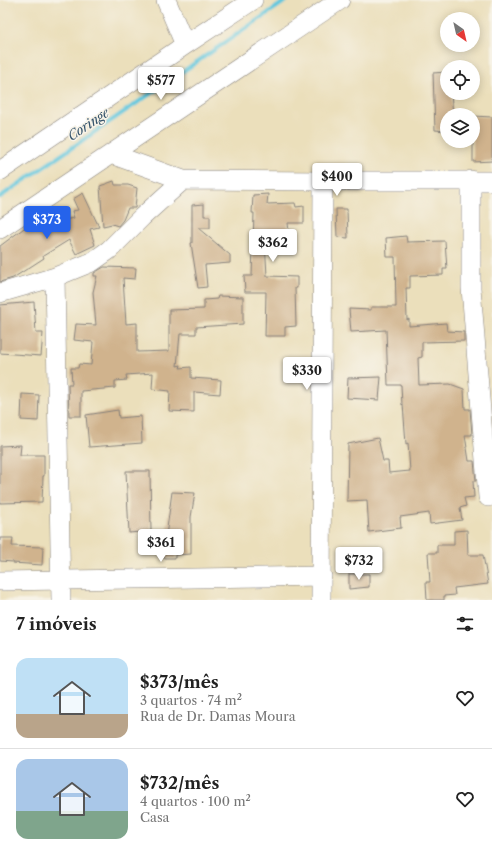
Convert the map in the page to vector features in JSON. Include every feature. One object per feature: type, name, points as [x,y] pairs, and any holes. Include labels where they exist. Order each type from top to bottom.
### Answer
[{"type":"street","points":[[166,0],[185,45]]},
{"type":"street","points":[[0,171],[253,0]]},
{"type":"street","points":[[0,229],[340,0]]},
{"type":"street","points":[[111,154],[183,180],[323,182],[492,181]]},
{"type":"street","points":[[0,293],[55,277],[92,262],[110,250],[142,217],[183,180]]},
{"type":"street","points":[[471,180],[471,288],[488,497]]},
{"type":"street","points":[[321,600],[323,182]]},
{"type":"street","points":[[55,277],[61,600]]},
{"type":"street","points":[[0,581],[322,576]]},
{"type":"building","points":[[440,72],[440,100],[452,100],[452,108],[440,108],[440,130],[435,130],[433,73]]},
{"type":"building","points":[[480,116],[492,117],[492,161],[473,162],[473,148],[480,148]]},
{"type":"building","points":[[114,181],[115,185],[128,185],[137,188],[135,208],[128,208],[123,220],[118,226],[112,224],[103,226],[100,186]]},
{"type":"building","points":[[83,193],[99,227],[90,229],[95,245],[76,254],[69,240],[43,256],[44,258],[13,278],[0,282],[0,246],[39,217],[41,219],[48,214],[54,222],[74,218],[72,211],[78,210],[73,199]]},
{"type":"building","points":[[268,194],[267,204],[295,203],[296,207],[304,206],[304,223],[288,223],[290,241],[265,241],[267,276],[297,277],[297,288],[295,288],[296,326],[285,327],[285,336],[265,336],[266,292],[245,292],[244,276],[252,276],[254,213],[252,213],[253,195]]},
{"type":"building","points":[[204,204],[204,216],[210,216],[210,228],[198,228],[230,255],[230,263],[205,265],[207,287],[198,288],[191,243],[192,205]]},
{"type":"building","points":[[336,209],[347,209],[348,238],[337,237]]},
{"type":"building","points":[[406,236],[407,242],[445,241],[447,269],[443,269],[443,275],[410,276],[410,288],[406,288],[407,320],[409,319],[409,326],[446,323],[447,331],[464,332],[464,341],[422,342],[422,357],[418,358],[419,385],[450,384],[464,389],[465,409],[470,409],[472,435],[465,435],[469,461],[474,461],[476,481],[473,481],[474,497],[464,498],[466,506],[460,508],[462,520],[430,524],[429,513],[400,517],[401,528],[369,532],[367,500],[347,501],[348,444],[378,438],[383,461],[388,461],[389,473],[410,471],[408,443],[406,444],[401,385],[388,385],[386,330],[351,332],[349,309],[371,310],[371,307],[396,307],[395,257],[387,257],[386,238]]},
{"type":"building","points":[[104,267],[136,268],[135,279],[123,278],[126,324],[137,323],[137,352],[169,351],[169,310],[204,309],[204,300],[217,299],[218,296],[243,297],[243,324],[196,327],[196,334],[180,334],[177,366],[181,365],[180,368],[191,367],[191,378],[221,380],[220,394],[194,392],[194,412],[169,411],[170,391],[152,389],[153,373],[126,375],[127,380],[115,381],[115,388],[81,391],[81,416],[69,416],[68,384],[72,384],[71,368],[78,368],[79,364],[91,365],[93,342],[74,340],[76,324],[96,325],[93,292],[97,276],[94,276],[94,273]]},
{"type":"building","points":[[34,302],[36,333],[43,333],[41,356],[0,353],[0,305]]},
{"type":"building","points":[[381,377],[379,400],[347,398],[348,378]]},
{"type":"building","points":[[22,394],[39,395],[38,421],[21,420]]},
{"type":"building","points":[[118,410],[119,418],[141,416],[142,443],[89,447],[86,415]]},
{"type":"building","points":[[21,445],[20,455],[44,455],[42,502],[0,503],[0,446]]},
{"type":"building","points":[[126,471],[150,471],[151,531],[129,533]]},
{"type":"building","points":[[172,492],[195,493],[191,517],[191,554],[175,555],[175,558],[163,558]]},
{"type":"building","points":[[467,530],[468,555],[483,555],[488,584],[454,588],[455,595],[444,596],[444,600],[427,600],[426,582],[430,582],[428,553],[437,553],[437,545],[454,545],[454,531]]},
{"type":"building","points":[[0,538],[13,538],[12,546],[43,547],[42,565],[0,561]]},
{"type":"building","points":[[349,574],[369,574],[369,587],[349,589]]},
{"type":"waterway","name":"Coringe","points":[[0,197],[287,0]]}]
